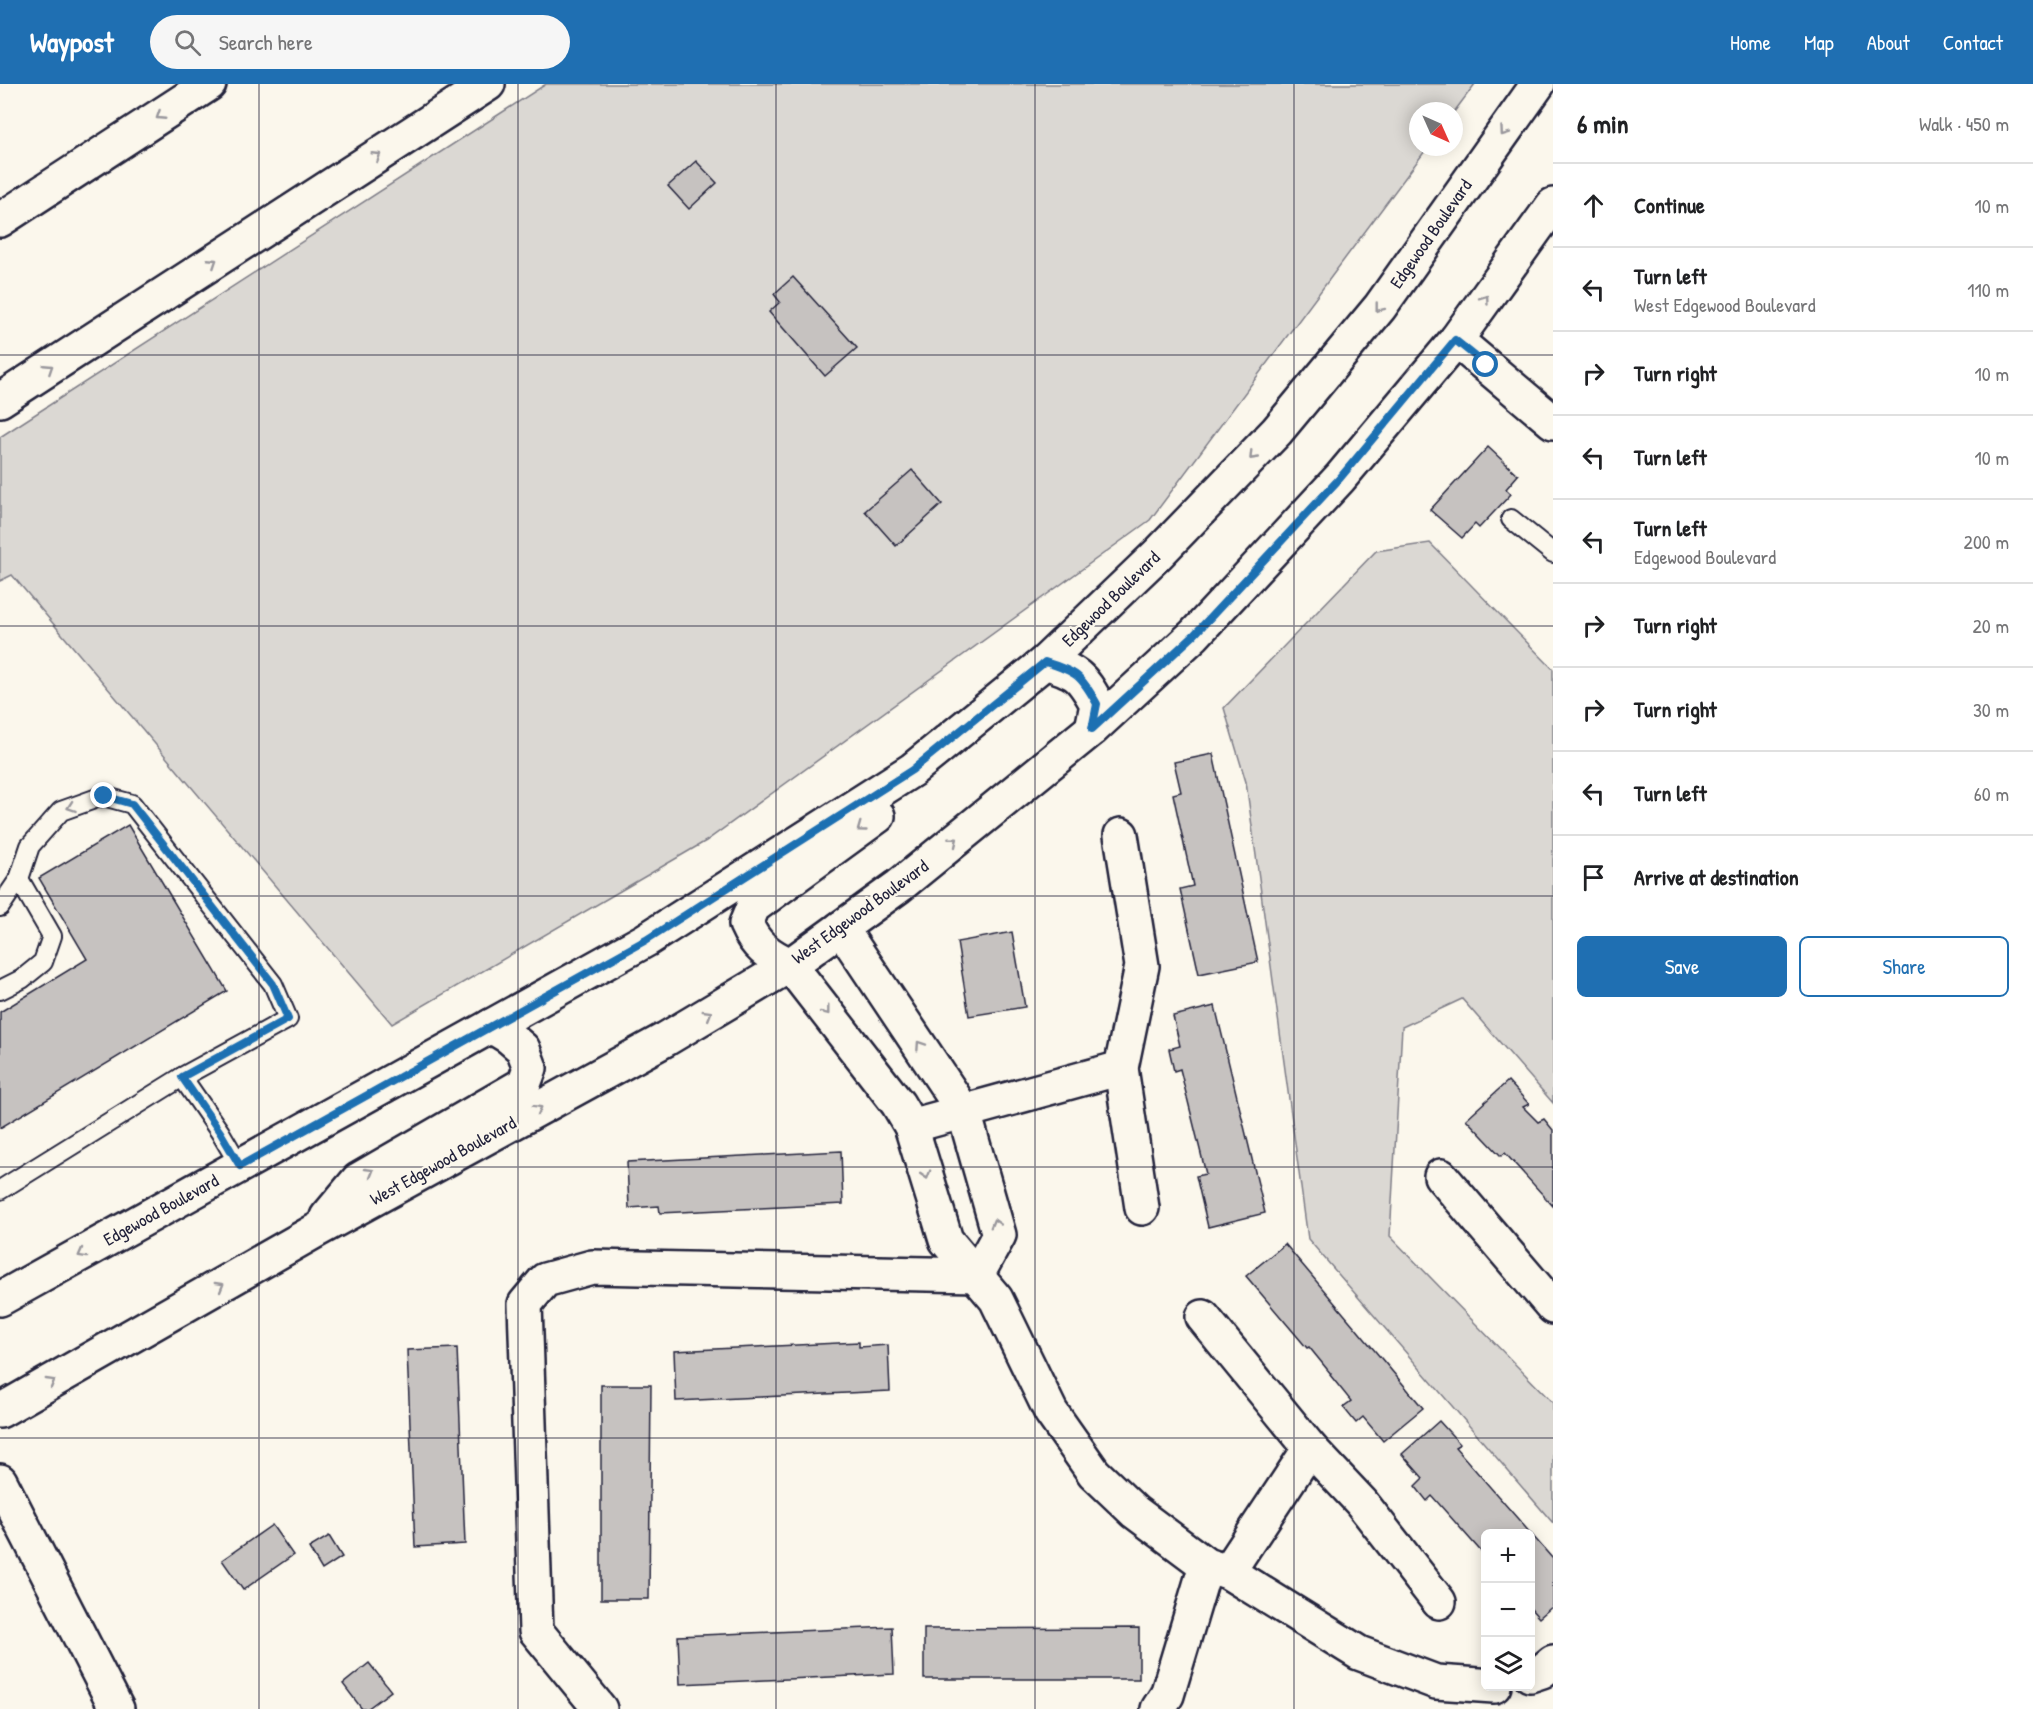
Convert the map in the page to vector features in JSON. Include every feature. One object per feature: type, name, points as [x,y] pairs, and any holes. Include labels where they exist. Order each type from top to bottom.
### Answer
[{"type":"main road","points":[[0,220],[209,84]]},
{"type":"main road","points":[[0,400],[488,84]]},
{"type":"main road","name":"Edgewood Boulevard","points":[[0,1299],[646,940],[912,770],[1045,662],[1158,554],[1277,431],[1380,307],[1538,84]]},
{"type":"main road","name":"West Edgewood Boulevard","points":[[0,1411],[317,1230],[666,1039],[790,964],[899,886],[1092,729],[1194,635],[1340,478],[1455,340],[1553,205]]},
{"type":"main road","points":[[1455,340],[1553,422]]},
{"type":"main road","points":[[1045,662],[1067,669],[1085,682],[1097,704],[1092,729]]},
{"type":"main road","points":[[912,770],[892,806],[753,907],[746,924],[753,940],[776,959],[790,964],[898,1104],[912,1126],[946,1240],[996,1299],[1051,1412],[1094,1473],[1136,1512],[1217,1568],[1359,1653],[1440,1696],[1481,1688]]},
{"type":"main road","points":[[1121,835],[1142,966],[1121,1068],[1143,1208]]},
{"type":"main road","points":[[841,928],[964,1112],[999,1235],[977,1275]]},
{"type":"main road","points":[[317,1230],[358,1180],[524,1084],[530,1068],[523,1049],[491,1026]]},
{"type":"main road","points":[[912,1126],[1121,1068]]},
{"type":"main road","points":[[1442,1176],[1553,1307]]},
{"type":"main road","points":[[600,1709],[536,1631],[525,1304],[545,1280],[592,1267],[977,1275]]},
{"type":"main road","points":[[1203,1317],[1310,1448],[1361,1502],[1438,1602]]},
{"type":"main road","points":[[1158,1709],[1167,1695],[1217,1568],[1310,1448]]},
{"type":"main road","points":[[0,1482],[117,1709]]},
{"type":"lane","points":[[1511,519],[1553,553]]},
{"type":"lane","points":[[0,906],[19,879],[30,846],[61,811],[104,796],[132,804],[273,984],[288,1019],[182,1077],[0,1190]]},
{"type":"lane","points":[[0,990],[22,979],[43,962],[52,936],[19,879]]},
{"type":"lane","points":[[182,1077],[220,1132],[240,1166]]},
{"type":"shaded area","points":[[546,84],[1475,84],[1462,102],[1409,102],[1409,156],[1421,156],[1150,520],[706,841],[392,1024],[12,575],[0,581],[0,437]]},
{"type":"shaded area","points":[[1430,543],[1553,669],[1553,1103],[1462,999],[1402,1027],[1390,1236],[1553,1403],[1553,1523],[1308,1239],[1246,782],[1224,708],[1376,551]]},
{"type":"building","points":[[696,161],[717,183],[689,209],[668,186]]},
{"type":"building","points":[[793,277],[857,348],[825,376],[769,312],[780,302],[774,294]]},
{"type":"building","points":[[1488,447],[1518,475],[1506,489],[1511,494],[1479,528],[1475,524],[1462,538],[1430,510]]},
{"type":"building","points":[[912,470],[942,504],[896,546],[865,511]]},
{"type":"building","points":[[1213,754],[1258,962],[1199,974],[1180,889],[1193,886],[1173,794],[1181,792],[1174,762]]},
{"type":"building","points":[[128,825],[227,991],[0,1128],[0,1012],[87,959],[39,878]]},
{"type":"building","points":[[1012,932],[1025,1007],[969,1016],[957,942]]},
{"type":"building","points":[[1215,1006],[1265,1213],[1208,1227],[1196,1176],[1206,1174],[1180,1069],[1174,1071],[1169,1049],[1180,1046],[1173,1016]]},
{"type":"building","points":[[1508,1081],[1529,1104],[1523,1107],[1538,1122],[1544,1119],[1553,1130],[1553,1206],[1505,1153],[1501,1156],[1466,1119]]},
{"type":"building","points":[[841,1151],[843,1204],[660,1213],[659,1206],[629,1208],[627,1162]]},
{"type":"building","points":[[1285,1244],[1423,1408],[1383,1441],[1363,1417],[1356,1423],[1343,1407],[1351,1401],[1331,1374],[1246,1276]]},
{"type":"building","points":[[859,1342],[859,1347],[888,1345],[890,1391],[676,1401],[674,1351]]},
{"type":"building","points":[[457,1348],[465,1544],[415,1547],[407,1350]]},
{"type":"building","points":[[601,1385],[651,1385],[649,1599],[601,1599]]},
{"type":"building","points":[[1439,1421],[1460,1444],[1455,1447],[1527,1529],[1481,1529],[1481,1551],[1432,1496],[1427,1501],[1415,1486],[1423,1478],[1402,1454]]},
{"type":"building","points":[[272,1525],[293,1555],[243,1590],[222,1560]]},
{"type":"building","points":[[329,1536],[342,1557],[322,1570],[309,1548]]},
{"type":"building","points":[[1535,1538],[1553,1559],[1553,1606],[1539,1618],[1535,1614]]},
{"type":"building","points":[[892,1627],[894,1674],[680,1684],[678,1636]]},
{"type":"building","points":[[1139,1628],[1139,1679],[924,1679],[924,1629]]},
{"type":"building","points":[[369,1663],[391,1691],[367,1709],[362,1709],[343,1684]]},
{"type":"route","points":[[104,796],[132,804],[273,984],[288,1019],[182,1077],[220,1132],[240,1166],[646,940],[912,770],[1045,662],[1067,669],[1085,682],[1097,704],[1092,729],[1194,635],[1340,478],[1455,340],[1486,365]]}]
